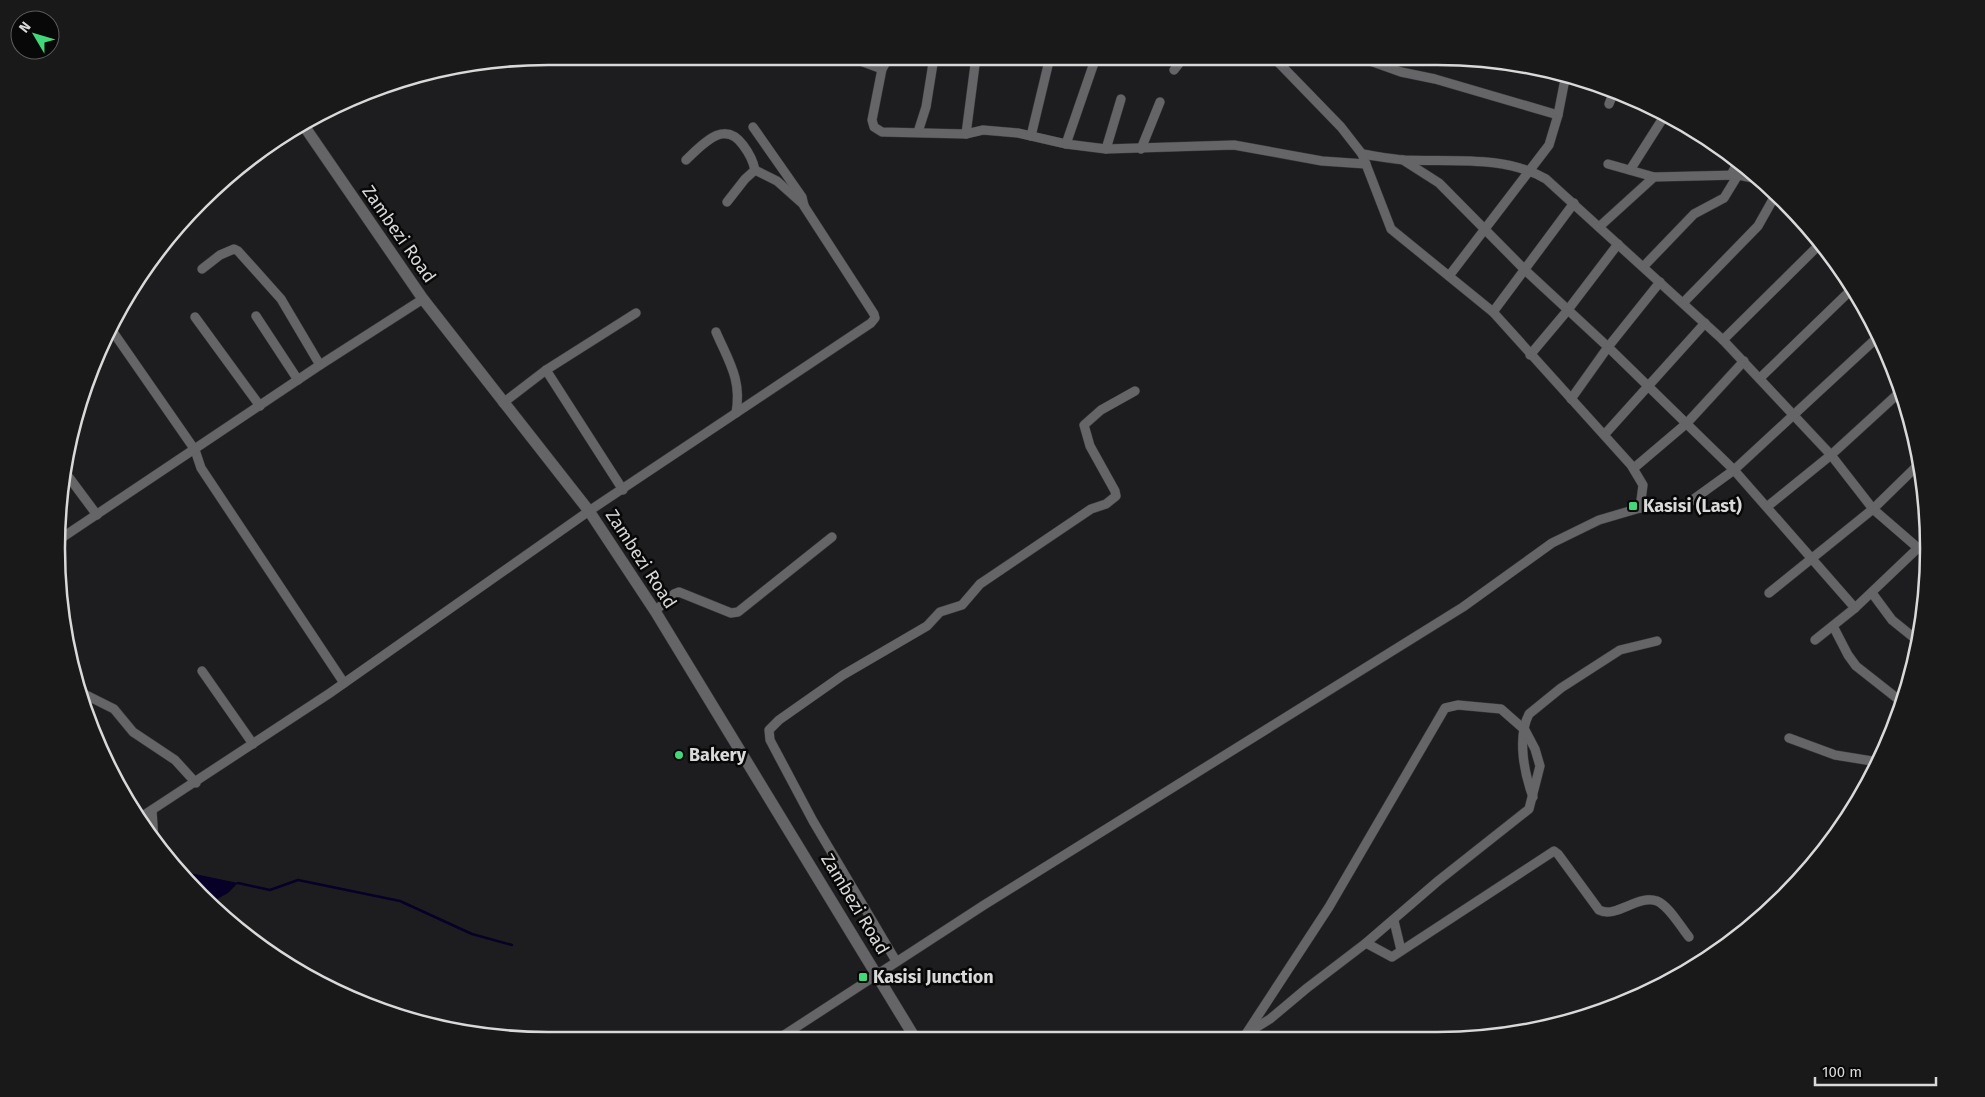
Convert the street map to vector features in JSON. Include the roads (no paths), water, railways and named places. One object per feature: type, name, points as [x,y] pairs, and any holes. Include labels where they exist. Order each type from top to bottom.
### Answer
[{"type":"main road","name":"Zambezi Road","points":[[307,130],[423,299],[589,511],[655,611],[911,1032]]},
{"type":"street","points":[[871,65],[882,69]]},
{"type":"street","points":[[884,65],[872,120],[874,126],[882,132],[966,134],[983,130],[1106,149],[1234,145],[1322,161],[1366,164]]},
{"type":"street","points":[[918,132],[926,107],[933,65]]},
{"type":"street","points":[[966,134],[975,65]]},
{"type":"street","points":[[1031,136],[1048,65]]},
{"type":"street","points":[[1066,144],[1092,65]]},
{"type":"street","points":[[1174,70],[1178,65]]},
{"type":"street","points":[[1281,65],[1341,127],[1362,154],[1391,228],[1493,312],[1634,468],[1643,485],[1640,508]]},
{"type":"street","points":[[1381,65],[1558,115]]},
{"type":"street","points":[[1449,276],[1483,228],[1531,170],[1552,138],[1564,82]]},
{"type":"street","points":[[1609,104],[1611,98]]},
{"type":"street","points":[[1106,149],[1121,99]]},
{"type":"street","points":[[1141,149],[1160,102]]},
{"type":"street","points":[[1630,170],[1661,121]]},
{"type":"street","points":[[753,127],[802,197],[804,206]]},
{"type":"street","points":[[145,815],[196,783],[344,683],[589,511],[623,490],[875,318],[804,206],[777,181],[755,170],[750,154],[733,134],[726,133],[705,142],[686,160]]},
{"type":"street","points":[[1362,154],[1403,160],[1486,163],[1531,170],[1546,179],[1724,340],[1831,455],[1873,509],[1920,546]]},
{"type":"street","points":[[1403,160],[1435,180],[1524,270],[1649,386],[1734,470],[1768,506],[1812,560],[1856,608]]},
{"type":"street","points":[[1608,164],[1654,177],[1734,175],[1745,177]]},
{"type":"street","points":[[1644,266],[1694,214],[1724,198],[1736,169]]},
{"type":"street","points":[[728,202],[755,170]]},
{"type":"street","points":[[1599,227],[1654,177]]},
{"type":"street","points":[[1683,303],[1758,226],[1772,201]]},
{"type":"street","points":[[1493,312],[1574,203]]},
{"type":"street","points":[[1530,354],[1567,311],[1618,244]]},
{"type":"street","points":[[202,269],[220,255],[234,249],[238,251],[281,299],[320,365]]},
{"type":"street","points":[[1724,340],[1815,249]]},
{"type":"street","points":[[1571,399],[1608,347],[1660,282]]},
{"type":"street","points":[[1760,378],[1847,294]]},
{"type":"street","points":[[65,536],[320,365],[423,299]]},
{"type":"street","points":[[503,403],[546,370],[636,313]]},
{"type":"street","points":[[195,316],[260,406]]},
{"type":"street","points":[[256,316],[298,380]]},
{"type":"street","points":[[1605,434],[1705,323]]},
{"type":"street","points":[[716,332],[736,375],[738,402],[736,413]]},
{"type":"street","points":[[115,334],[195,450],[201,468],[344,683]]},
{"type":"street","points":[[789,1032],[896,961],[1463,607],[1552,543],[1599,520],[1640,508],[1684,506],[1734,470],[1873,342]]},
{"type":"street","points":[[1634,468],[1686,423],[1744,361]]},
{"type":"street","points":[[546,370],[623,490]]},
{"type":"street","points":[[896,961],[795,788],[770,740],[769,730],[778,720],[843,675],[927,626],[940,612],[962,605],[980,584],[1076,518],[1091,508],[1112,500],[1116,496],[1115,491],[1090,446],[1084,425],[1101,410],[1135,391]]},
{"type":"street","points":[[1768,506],[1831,455],[1895,396]]},
{"type":"street","points":[[1769,593],[1873,509],[1913,469]]},
{"type":"street","points":[[70,479],[97,515]]},
{"type":"street","points":[[655,611],[674,594],[679,592],[731,613],[738,612],[832,537]]},
{"type":"street","points":[[1815,640],[1856,608],[1920,551]]},
{"type":"street","points":[[1872,594],[1892,620],[1912,636]]},
{"type":"street","points":[[1833,626],[1856,666],[1896,698]]},
{"type":"street","points":[[1533,797],[1527,782],[1523,747],[1529,714],[1561,688],[1620,650],[1657,640]]},
{"type":"street","points":[[202,671],[253,744]]},
{"type":"street","points":[[89,697],[114,709],[133,732],[175,760],[196,783]]},
{"type":"street","points":[[1248,1032],[1368,842],[1444,708],[1458,705],[1501,708],[1525,730],[1535,749],[1540,766],[1529,810],[1438,881],[1394,921],[1307,988],[1264,1024],[1250,1032]]},
{"type":"street","points":[[1789,738],[1835,756],[1870,761]]},
{"type":"street","points":[[152,810],[153,827]]},
{"type":"street","points":[[1366,943],[1392,957],[1554,851],[1599,910],[1607,912],[1649,899],[1656,901],[1663,904],[1689,937]]},
{"type":"street","points":[[1394,921],[1401,950]]},
{"type":"waterway","points":[[238,883],[270,890],[298,880],[400,901],[472,934],[512,945]]},
{"type":"place","name":"Kasisi (Last)","points":[[1633,506]]},
{"type":"place","name":"Bakery","points":[[679,755]]},
{"type":"place","name":"Kasisi Junction","points":[[863,977]]}]
